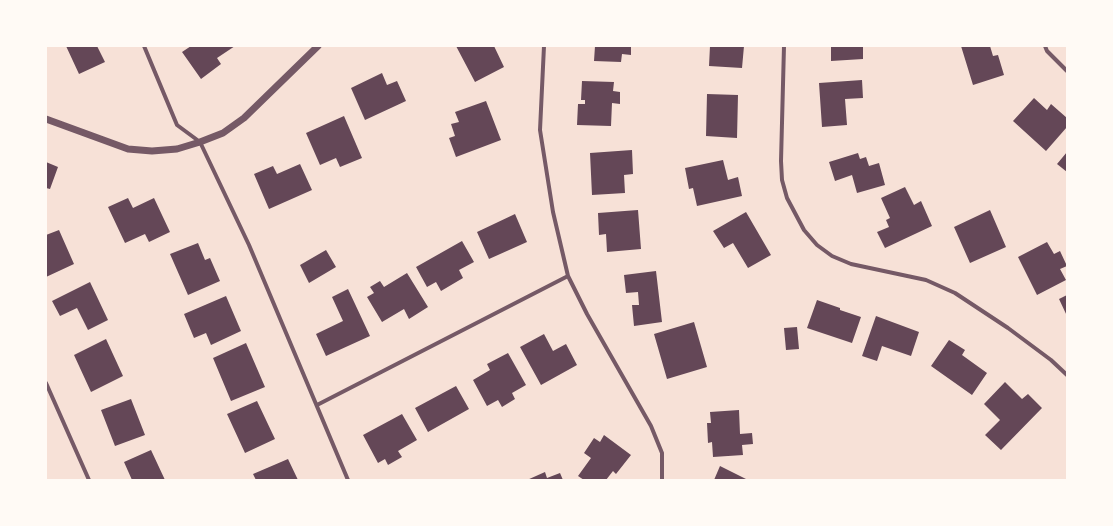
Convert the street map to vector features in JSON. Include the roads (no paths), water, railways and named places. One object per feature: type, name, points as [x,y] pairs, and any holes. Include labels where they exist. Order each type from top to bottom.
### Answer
[{"type":"street","points":[[144,46],[177,125],[200,142],[249,245],[348,480]]},
{"type":"street","points":[[46,119],[128,149],[140,151],[177,149],[223,133],[244,118],[318,46]]},
{"type":"street","points":[[544,46],[540,130],[553,212],[568,276],[587,314],[651,426],[662,453],[662,480]]},
{"type":"street","points":[[784,46],[781,161],[782,180],[787,198],[804,230],[817,244],[832,256],[850,264],[926,280],[955,293],[1008,328],[1051,360],[1067,375]]},
{"type":"street","points":[[1045,46],[1047,51],[1067,71]]},
{"type":"street","points":[[317,404],[568,276]]},
{"type":"street","points":[[46,383],[89,480]]}]
